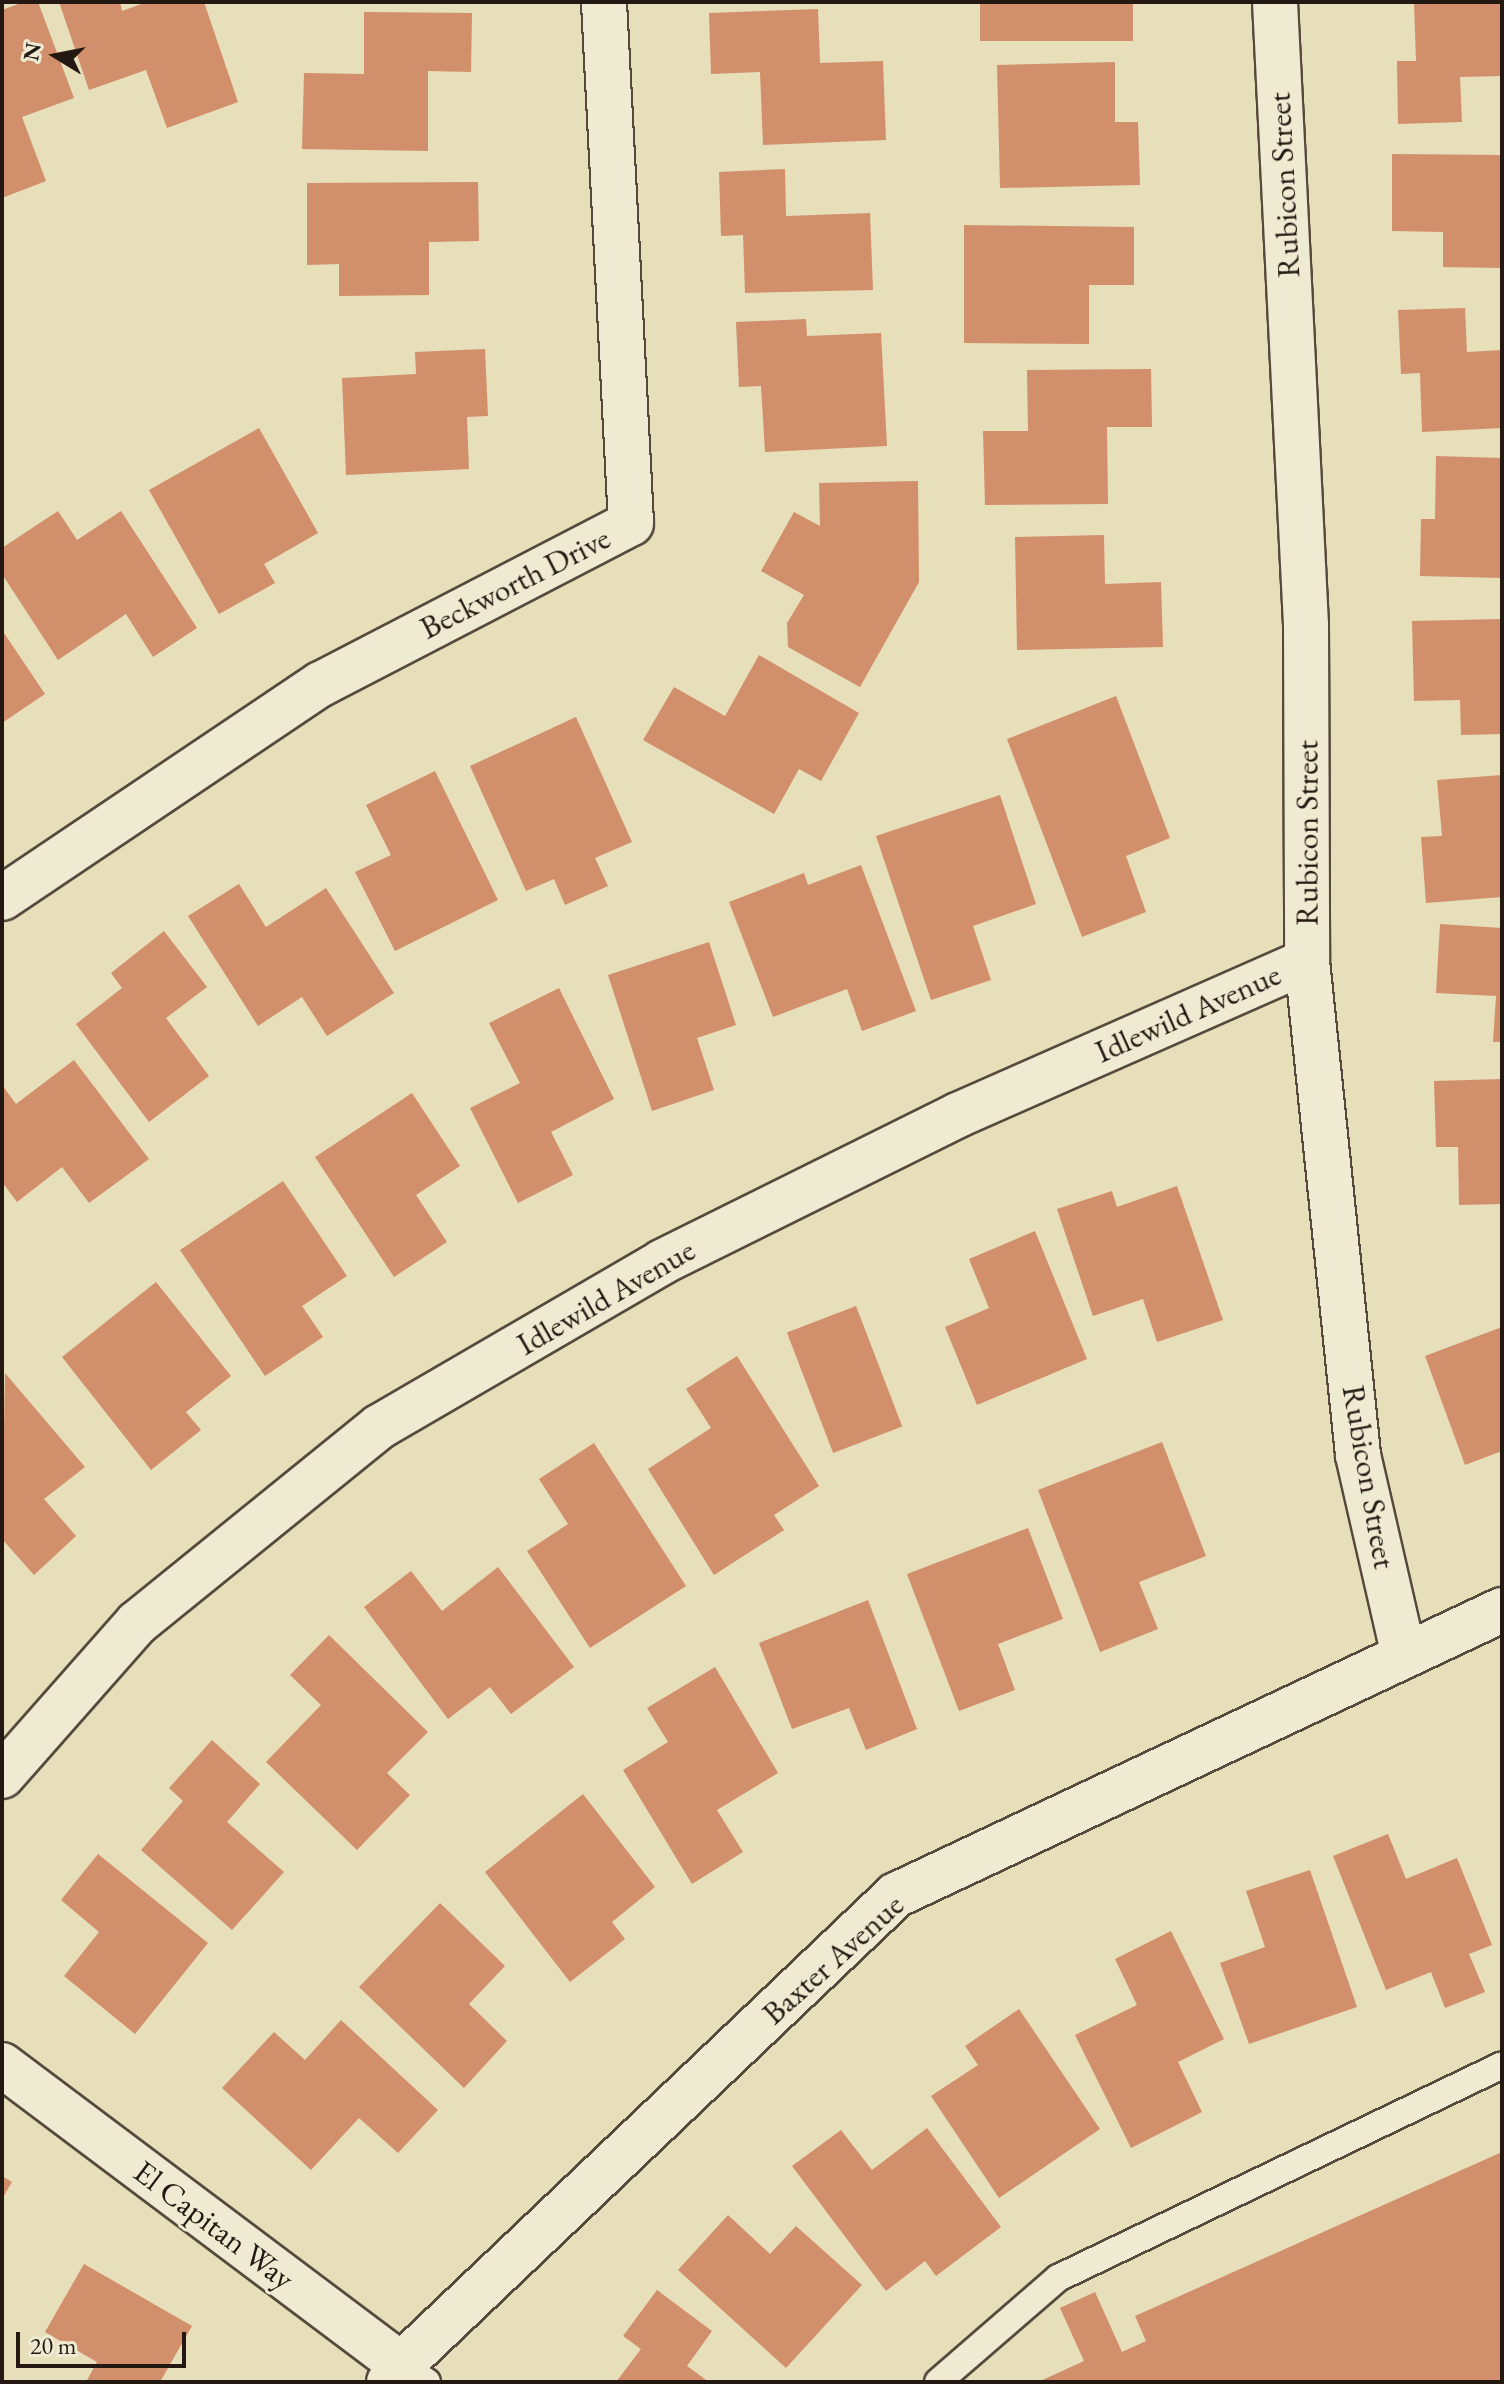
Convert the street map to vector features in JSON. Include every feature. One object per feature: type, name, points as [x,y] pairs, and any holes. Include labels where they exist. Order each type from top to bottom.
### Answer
[{"type":"street","name":"Beckworth Drive","points":[[2,898],[321,684],[631,523],[604,2]]},
{"type":"street","name":"Rubicon Street","points":[[1275,2],[1306,625],[1307,961],[1358,1455],[1404,1656]]},
{"type":"street","name":"Idlewild Avenue","points":[[2,1776],[137,1623],[379,1427],[662,1262],[958,1115],[1307,961]]},
{"type":"street","name":"Baxter Avenue","points":[[405,2376],[896,1895],[1502,1610]]},
{"type":"street","name":"El Capitan Way","points":[[2,2065],[405,2376]]},
{"type":"lane","points":[[938,2382],[1058,2278],[1502,2065]]},
{"type":"building","points":[[24,2],[38,2],[74,98],[22,117],[46,181],[2,198],[2,10]]},
{"type":"building","points":[[59,2],[120,2],[122,11],[147,2],[204,2],[238,102],[167,128],[146,70],[89,90]]},
{"type":"building","points":[[980,2],[1133,2],[1133,41],[980,41]]},
{"type":"building","points":[[1414,2],[1502,2],[1502,76],[1460,77],[1462,122],[1398,124],[1397,61],[1416,61]]},
{"type":"building","points":[[818,9],[820,63],[883,61],[886,140],[763,145],[760,72],[711,74],[709,13]]},
{"type":"building","points":[[364,12],[472,13],[471,72],[428,71],[428,151],[302,149],[304,73],[364,74]]},
{"type":"building","points":[[1115,62],[1115,122],[1138,122],[1140,185],[1000,188],[997,65]]},
{"type":"building","points":[[1392,154],[1502,155],[1502,268],[1443,267],[1443,232],[1392,231]]},
{"type":"building","points":[[785,169],[786,216],[870,213],[873,290],[745,293],[743,235],[721,236],[719,172]]},
{"type":"building","points":[[478,182],[479,241],[429,242],[429,295],[339,296],[339,264],[307,265],[307,183]]},
{"type":"building","points":[[964,225],[1134,227],[1134,285],[1089,285],[1089,344],[964,343]]},
{"type":"building","points":[[1465,308],[1467,352],[1502,350],[1502,428],[1422,432],[1420,373],[1401,374],[1398,310]]},
{"type":"building","points":[[806,319],[807,336],[881,333],[887,446],[765,452],[761,386],[739,387],[736,322]]},
{"type":"building","points":[[485,349],[488,416],[467,417],[469,469],[346,475],[342,378],[416,374],[415,352]]},
{"type":"building","points":[[1151,369],[1152,427],[1107,427],[1108,504],[985,505],[983,431],[1028,431],[1027,370]]},
{"type":"building","points":[[259,428],[318,533],[264,564],[275,583],[219,614],[149,490]]},
{"type":"building","points":[[1436,456],[1502,458],[1502,578],[1420,576],[1421,519],[1435,519]]},
{"type":"building","points":[[918,481],[919,582],[860,687],[788,647],[787,623],[804,595],[761,571],[794,512],[820,526],[819,483]]},
{"type":"building","points":[[58,511],[77,540],[121,511],[197,628],[153,657],[126,614],[58,660],[2,574],[2,548]]},
{"type":"building","points":[[1104,535],[1105,584],[1161,582],[1163,647],[1017,650],[1015,537]]},
{"type":"building","points":[[1502,619],[1502,734],[1461,735],[1460,700],[1414,701],[1412,621]]},
{"type":"building","points":[[2,630],[45,694],[2,723]]},
{"type":"building","points":[[759,655],[859,713],[821,781],[799,769],[774,814],[643,740],[674,687],[725,716]]},
{"type":"building","points":[[1116,696],[1170,838],[1126,856],[1146,912],[1082,937],[1007,739]]},
{"type":"building","points":[[576,717],[632,842],[595,858],[608,886],[565,905],[554,879],[526,891],[470,766]]},
{"type":"building","points":[[435,771],[498,900],[395,951],[355,872],[391,855],[366,805]]},
{"type":"building","points":[[1502,775],[1502,897],[1426,903],[1421,837],[1442,836],[1437,780]]},
{"type":"building","points":[[1000,795],[1036,904],[973,926],[991,980],[931,1000],[876,836]]},
{"type":"building","points":[[861,865],[916,1011],[862,1031],[847,989],[773,1017],[729,902],[804,873],[808,885]]},
{"type":"building","points":[[239,884],[266,927],[326,888],[394,993],[327,1036],[302,997],[258,1026],[188,916]]},
{"type":"building","points":[[1440,924],[1502,928],[1502,1042],[1493,1042],[1496,996],[1436,993]]},
{"type":"building","points":[[164,931],[207,987],[166,1018],[209,1076],[149,1122],[76,1024],[122,988],[111,973]]},
{"type":"building","points":[[709,942],[736,1025],[697,1038],[714,1090],[652,1111],[608,975]]},
{"type":"building","points":[[559,988],[614,1099],[551,1132],[573,1175],[518,1203],[470,1108],[520,1083],[489,1023]]},
{"type":"building","points":[[74,1060],[149,1159],[89,1203],[62,1167],[17,1202],[2,1182],[2,1085],[16,1104]]},
{"type":"building","points":[[1502,1079],[1502,1204],[1459,1205],[1458,1147],[1436,1147],[1434,1081]]},
{"type":"building","points":[[412,1093],[460,1166],[416,1195],[447,1242],[394,1277],[315,1157]]},
{"type":"building","points":[[283,1181],[347,1276],[302,1306],[323,1337],[265,1376],[180,1250]]},
{"type":"building","points":[[1177,1186],[1223,1320],[1157,1342],[1143,1299],[1093,1316],[1057,1209],[1112,1191],[1117,1207]]},
{"type":"building","points":[[1035,1231],[1087,1359],[977,1405],[945,1327],[989,1308],[969,1259]]},
{"type":"building","points":[[156,1282],[231,1376],[186,1412],[201,1430],[151,1470],[62,1357]]},
{"type":"building","points":[[856,1306],[902,1426],[833,1453],[787,1333]]},
{"type":"building","points":[[1502,1327],[1502,1451],[1465,1465],[1425,1356]]},
{"type":"building","points":[[737,1356],[819,1486],[774,1515],[784,1530],[714,1575],[648,1469],[711,1428],[686,1389]]},
{"type":"building","points":[[5,1373],[85,1467],[44,1499],[76,1536],[34,1575],[2,1539]]},
{"type":"building","points":[[1162,1442],[1206,1556],[1139,1582],[1158,1629],[1100,1652],[1038,1490]]},
{"type":"building","points":[[594,1443],[686,1586],[590,1648],[527,1551],[568,1524],[539,1479]]},
{"type":"building","points":[[1028,1528],[1063,1619],[998,1644],[1015,1690],[959,1711],[907,1574]]},
{"type":"building","points":[[498,1567],[574,1667],[511,1714],[490,1687],[448,1719],[364,1607],[411,1571],[442,1611]]},
{"type":"building","points":[[868,1600],[917,1729],[866,1750],[849,1708],[792,1729],[759,1643]]},
{"type":"building","points":[[329,1635],[428,1732],[387,1773],[410,1795],[357,1850],[266,1762],[321,1705],[290,1675]]},
{"type":"building","points":[[715,1667],[778,1773],[717,1810],[743,1852],[692,1884],[623,1770],[668,1742],[647,1708]]},
{"type":"building","points":[[212,1740],[260,1784],[227,1822],[284,1872],[232,1930],[141,1850],[183,1801],[169,1788]]},
{"type":"building","points":[[583,1794],[655,1887],[612,1922],[625,1939],[570,1982],[485,1872]]},
{"type":"building","points":[[1388,1834],[1406,1879],[1457,1858],[1492,1945],[1469,1954],[1485,1992],[1445,2008],[1431,1972],[1386,1990],[1333,1856]]},
{"type":"building","points":[[98,1854],[208,1943],[135,2034],[64,1976],[99,1932],[61,1900]]},
{"type":"building","points":[[1310,1870],[1357,2007],[1249,2044],[1220,1963],[1265,1947],[1246,1891]]},
{"type":"building","points":[[440,1903],[505,1966],[469,2004],[507,2041],[464,2088],[359,1987]]},
{"type":"building","points":[[1171,1931],[1224,2039],[1178,2062],[1202,2112],[1131,2148],[1075,2035],[1137,2005],[1115,1959]]},
{"type":"building","points":[[1019,2009],[1100,2129],[999,2198],[931,2096],[978,2065],[965,2046]]},
{"type":"building","points":[[341,2020],[438,2110],[398,2153],[359,2118],[311,2170],[222,2088],[274,2032],[305,2060]]},
{"type":"building","points":[[927,2128],[1001,2227],[936,2276],[925,2261],[886,2291],[792,2166],[841,2130],[872,2170]]},
{"type":"building","points":[[1502,2152],[1502,2382],[1038,2382],[1084,2361],[1060,2308],[1095,2292],[1122,2352],[1146,2341],[1135,2316]]},
{"type":"building","points":[[2,2176],[12,2182],[2,2199]]},
{"type":"building","points":[[728,2215],[770,2254],[796,2226],[862,2285],[786,2368],[678,2270]]},
{"type":"building","points":[[84,2264],[192,2326],[160,2382],[86,2382],[97,2362],[45,2332]]},
{"type":"building","points":[[657,2290],[712,2331],[687,2366],[709,2382],[616,2382],[641,2349],[623,2336]]}]
